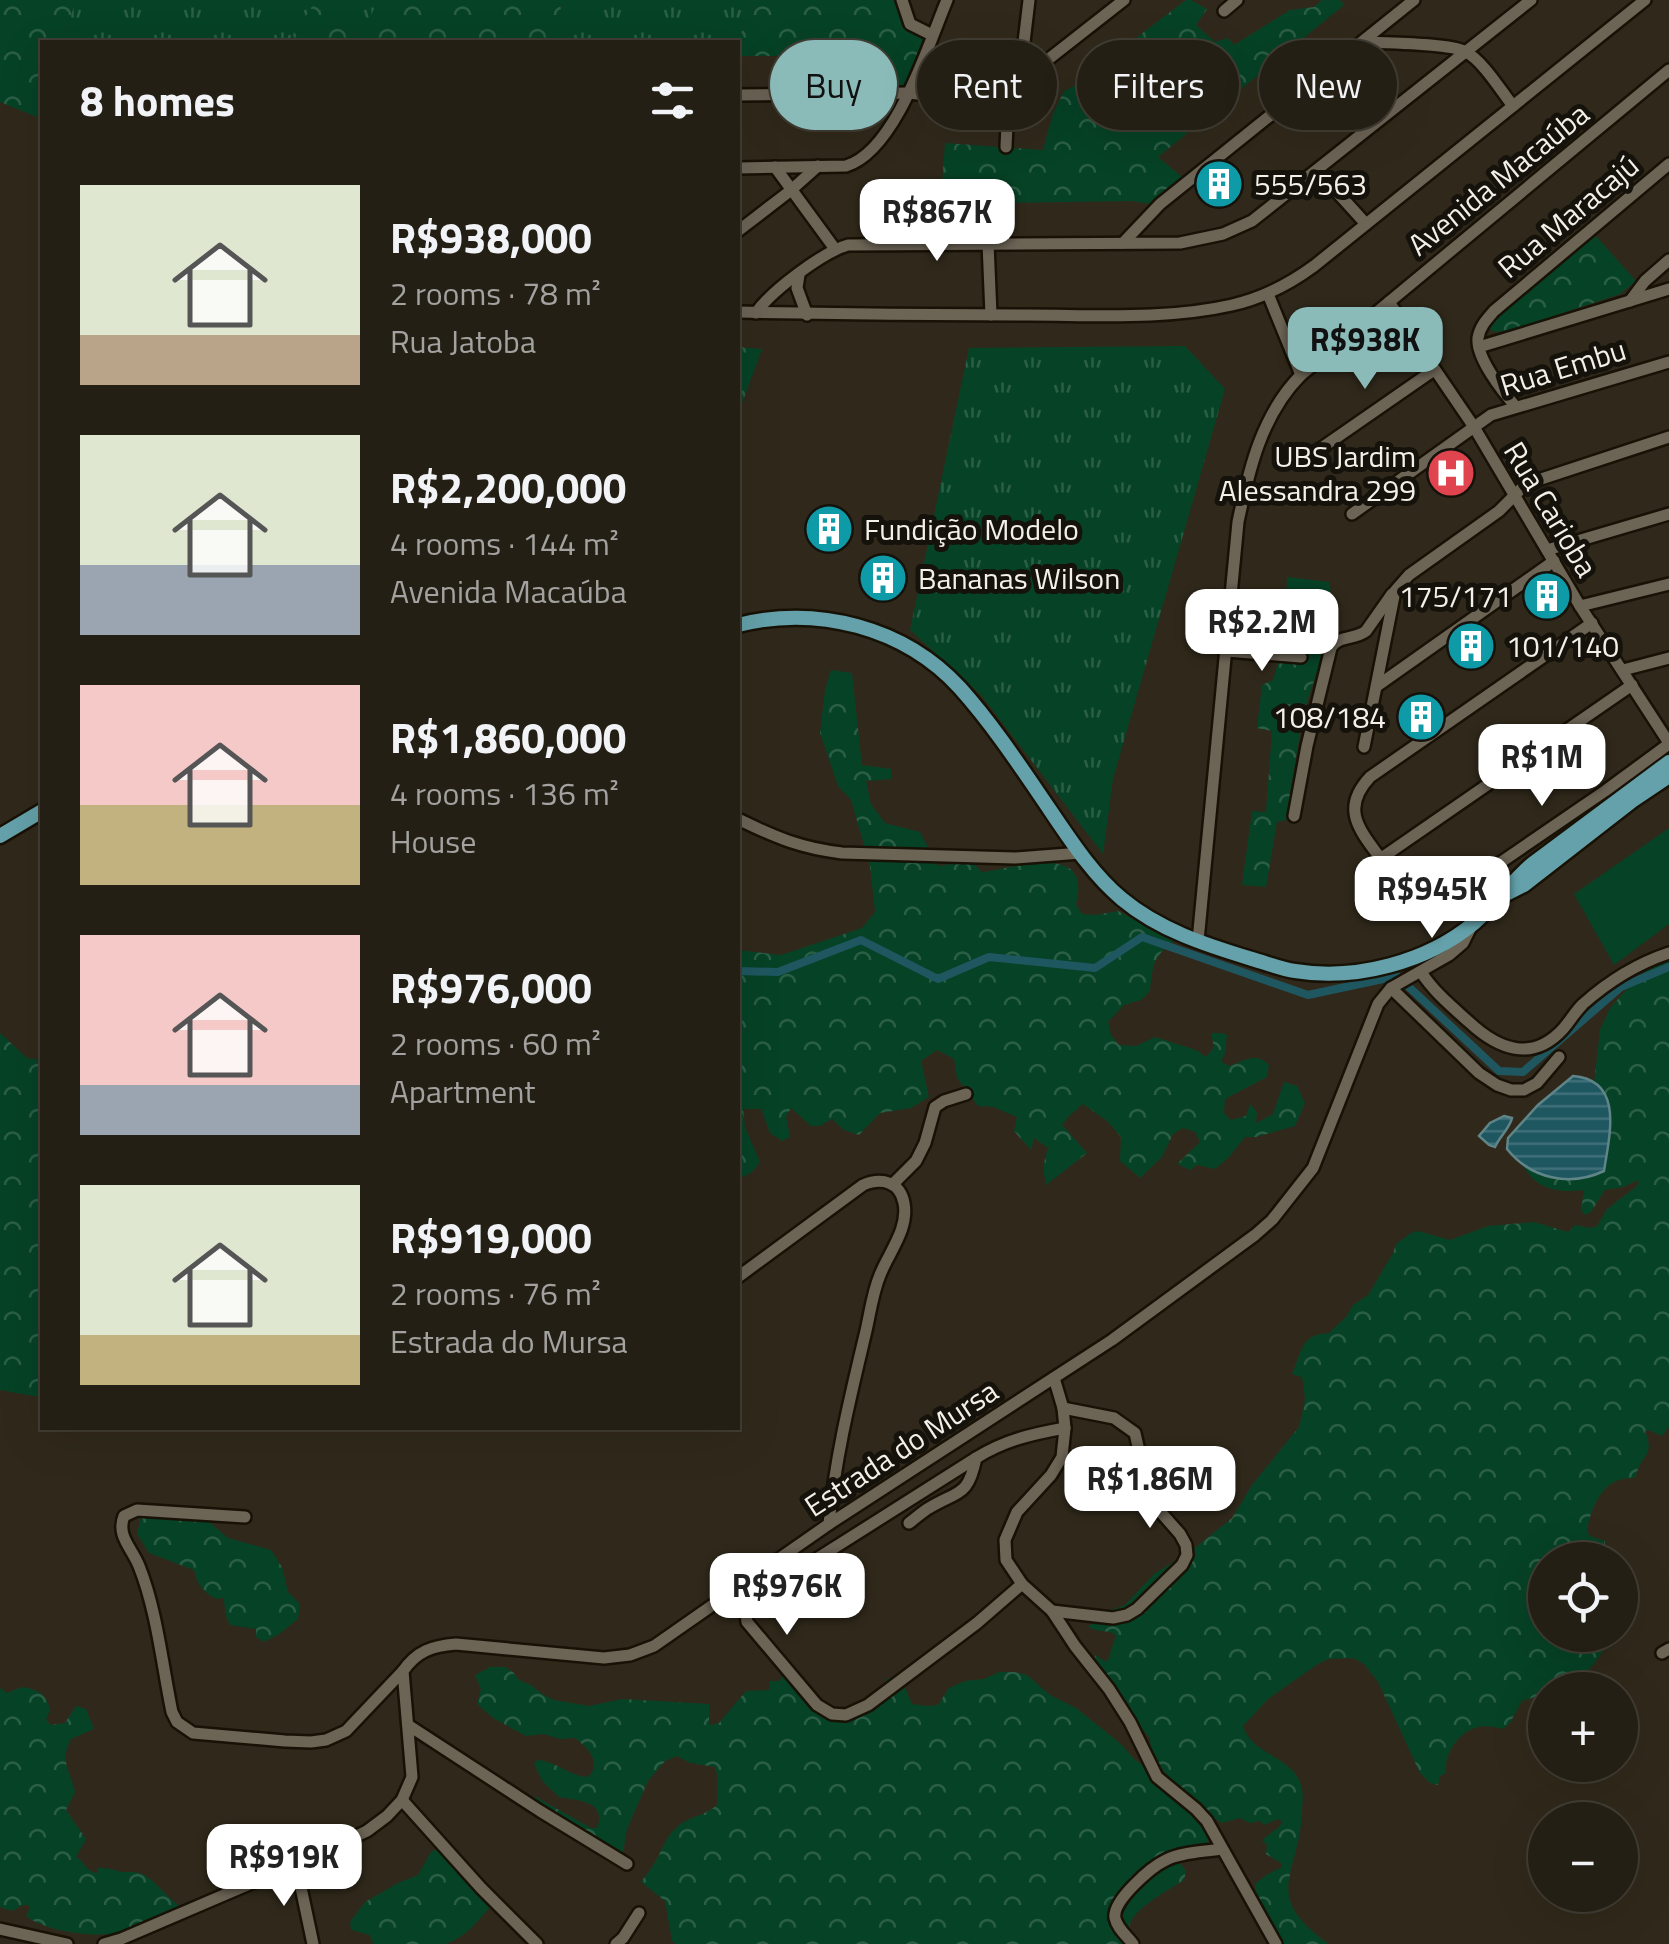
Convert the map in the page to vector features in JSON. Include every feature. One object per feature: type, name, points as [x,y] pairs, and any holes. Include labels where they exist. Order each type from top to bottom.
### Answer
[{"type":"main road","points":[[740,625],[779,618],[829,619],[884,635],[918,654],[959,687],[1081,853],[1120,898],[1162,926],[1198,942],[1294,971],[1364,971],[1410,958],[1445,942],[1472,924],[1532,864],[1669,762]]},
{"type":"main road","points":[[1501,897],[1524,885],[1669,776]]},
{"type":"main road","points":[[0,836],[40,812]]},
{"type":"street","points":[[902,0],[910,24],[932,35]]},
{"type":"street","points":[[740,168],[858,163],[899,114],[947,0]]},
{"type":"street","points":[[1024,40],[1029,0]]},
{"type":"street","points":[[1057,50],[1110,5],[1124,0]]},
{"type":"street","points":[[1224,11],[1238,0]]},
{"type":"street","points":[[1365,40],[1414,0]]},
{"type":"street","points":[[756,313],[772,295],[835,249],[864,244],[1180,243],[1223,234],[1252,220],[1530,0]]},
{"type":"street","points":[[740,312],[1183,313],[1236,305],[1268,294],[1292,282],[1645,0]]},
{"type":"street","points":[[1397,43],[1466,52],[1513,106]]},
{"type":"street","name":"Avenida Macaúba","points":[[1198,942],[1233,558],[1247,481],[1271,414],[1301,375],[1669,70]]},
{"type":"street","points":[[740,94],[917,93]]},
{"type":"street","points":[[1123,243],[1160,204],[1259,125]]},
{"type":"street","points":[[1006,147],[1007,130]]},
{"type":"street","name":"Rua Maracajú","points":[[1478,347],[1483,324],[1494,311],[1669,164]]},
{"type":"street","points":[[740,229],[818,166]]},
{"type":"street","points":[[775,168],[835,249]]},
{"type":"street","points":[[1317,170],[1366,224]]},
{"type":"street","points":[[988,243],[992,315]]},
{"type":"street","points":[[1630,302],[1669,260]]},
{"type":"street","points":[[798,275],[797,288],[807,315]]},
{"type":"street","points":[[1516,407],[1478,347],[1669,289]]},
{"type":"street","points":[[1268,294],[1301,375]]},
{"type":"street","name":"Rua Carioba","points":[[1388,302],[1474,427],[1580,606],[1669,743]]},
{"type":"street","name":"Rua Embu","points":[[1352,514],[1491,415],[1669,362]]},
{"type":"street","points":[[1320,449],[1434,370]]},
{"type":"street","points":[[1294,816],[1331,648],[1337,641],[1360,636],[1408,576],[1491,518],[1526,484],[1669,438]]},
{"type":"street","points":[[1377,686],[1550,556],[1669,514]]},
{"type":"street","points":[[1580,606],[1669,584]]},
{"type":"street","points":[[1364,747],[1395,591]]},
{"type":"street","points":[[1592,624],[1370,777],[1355,800],[1356,821],[1363,835],[1417,910],[1427,910],[1669,743]]},
{"type":"street","points":[[1227,651],[1301,657]]},
{"type":"street","points":[[1623,670],[1669,658]]},
{"type":"street","points":[[1380,859],[1632,685]]},
{"type":"street","points":[[740,820],[782,841],[842,853],[1016,858],[1081,853]]},
{"type":"street","name":"Estrada do Mursa","points":[[245,1517],[137,1510],[121,1522],[122,1537],[139,1567],[147,1595],[172,1712],[177,1722],[193,1733],[285,1741],[326,1740],[346,1731],[416,1655],[437,1646],[486,1646],[604,1658],[630,1655],[654,1646],[829,1524],[1112,1340],[1272,1220],[1313,1168],[1378,1004],[1392,988],[1464,943],[1472,924]]},
{"type":"street","points":[[1416,974],[1496,1044],[1529,1049],[1551,1040],[1579,1008],[1624,972],[1669,953]]},
{"type":"street","points":[[1392,988],[1496,1085],[1524,1090],[1537,1083],[1559,1057]]},
{"type":"street","points":[[893,1184],[916,1162],[935,1107],[966,1094]]},
{"type":"street","points":[[740,1276],[864,1184],[875,1180],[893,1184],[900,1191],[905,1207],[902,1229],[876,1285],[835,1464],[829,1524]]},
{"type":"street","points":[[1054,1378],[1063,1408],[1062,1458],[1017,1512],[1005,1540],[1006,1560],[1022,1584],[1052,1610],[1115,1698],[1157,1777],[1207,1821],[1276,1944]]},
{"type":"street","points":[[1052,1610],[1112,1618],[1127,1615],[1182,1566],[1187,1556],[1180,1534],[1150,1500],[1135,1433],[1114,1418],[1063,1408]]},
{"type":"street","points":[[1022,1584],[868,1705],[846,1715],[832,1714],[817,1705],[747,1622],[749,1604],[766,1591],[996,1445],[1019,1436],[1065,1428]]},
{"type":"street","points":[[910,1522],[928,1508],[958,1494],[968,1484],[976,1458]]},
{"type":"street","points":[[104,1944],[122,1940],[296,1864],[366,1831],[387,1816],[402,1800],[412,1777],[402,1671]]},
{"type":"street","points":[[408,1725],[628,1864]]},
{"type":"street","points":[[402,1800],[537,1944]]},
{"type":"street","points":[[1133,1944],[1115,1920],[1121,1899],[1164,1861],[1221,1849]]},
{"type":"street","points":[[296,1864],[313,1944]]},
{"type":"street","points":[[616,1944],[639,1913]]},
{"type":"street","points":[[0,1928],[67,1944]]},
{"type":"green space","points":[[0,0],[77,0],[60,40],[40,40],[40,118],[0,102]]},
{"type":"green space","points":[[77,0],[446,0],[359,36],[330,20],[314,5],[289,40],[60,40]]},
{"type":"green space","points":[[559,0],[750,0],[753,10],[739,37],[750,56],[740,56],[740,40],[568,40]]},
{"type":"green space","points":[[559,0],[568,40],[289,40],[314,4],[330,20],[359,36],[377,4]]},
{"type":"green space","points":[[750,0],[902,0],[906,16],[932,35],[930,40],[917,40],[917,75],[910,93],[897,93],[897,40],[770,40],[770,56],[750,56],[739,37],[753,10]]},
{"type":"green space","points":[[1186,0],[1207,9],[1196,25],[1213,40],[1133,40]]},
{"type":"green space","points":[[1322,0],[1340,0],[1344,5],[1301,40],[1259,40],[1259,74],[1239,91],[1239,42],[1290,10],[1314,7]]},
{"type":"green space","points":[[1077,85],[1077,130],[1191,130],[1158,157],[1188,182],[1156,205],[1132,201],[945,204],[945,143],[1043,150],[1048,130],[1057,130],[1057,105],[1064,91]]},
{"type":"green space","points":[[1595,235],[1636,281],[1620,294],[1508,331],[1494,332],[1489,328],[1491,321]]},
{"type":"green space","points":[[1185,346],[1225,389],[1113,779],[1103,854],[981,695],[910,630],[969,348]]},
{"type":"green space","points":[[740,347],[762,349],[740,409]]},
{"type":"green space","points":[[1287,577],[1329,582],[1331,590],[1318,612],[1322,656],[1303,714],[1286,820],[1277,822],[1266,887],[1242,885],[1252,811],[1266,812],[1272,731],[1257,728],[1262,685],[1273,680],[1278,663],[1305,659],[1303,635],[1295,614],[1286,611]]},
{"type":"green space","points":[[831,670],[852,673],[862,765],[891,769],[891,779],[866,781],[871,804],[885,823],[920,832],[938,866],[971,861],[982,872],[1030,864],[1062,865],[1073,872],[1078,884],[1076,904],[1082,914],[1118,911],[1174,941],[1155,963],[1150,991],[1141,1000],[1124,1005],[1108,1022],[1119,1045],[1136,1046],[1155,1037],[1206,1057],[1214,1047],[1211,1033],[1227,1035],[1221,1062],[1230,1066],[1255,1058],[1269,1065],[1267,1077],[1225,1099],[1224,1113],[1231,1120],[1246,1116],[1250,1104],[1257,1112],[1256,1123],[1273,1114],[1284,1082],[1297,1086],[1305,1103],[1295,1126],[1245,1137],[1215,1169],[1197,1165],[1190,1170],[1177,1164],[1200,1142],[1195,1132],[1183,1128],[1173,1134],[1162,1157],[1140,1178],[1120,1161],[1121,1137],[1083,1104],[1062,1125],[1087,1153],[1046,1185],[1043,1167],[1048,1148],[1034,1138],[1031,1150],[1014,1131],[1017,1117],[993,1107],[978,1106],[957,1078],[954,1059],[937,1050],[921,1061],[929,1097],[911,1108],[880,1113],[859,1135],[844,1130],[832,1119],[811,1126],[791,1108],[786,1117],[790,1137],[782,1141],[770,1133],[761,1109],[743,1109],[745,1127],[760,1162],[748,1175],[740,1177],[740,950],[781,955],[862,928],[875,912],[870,866],[851,800],[838,786],[820,733]]},
{"type":"green space","points":[[1669,828],[1669,924],[1614,965],[1574,894]]},
{"type":"green space","points":[[1669,959],[1669,1427],[1662,1436],[1645,1431],[1649,1447],[1636,1477],[1612,1483],[1596,1502],[1587,1532],[1605,1542],[1528,1542],[1528,1652],[1602,1652],[1587,1672],[1528,1672],[1528,1699],[1522,1701],[1510,1723],[1503,1729],[1481,1726],[1464,1734],[1450,1751],[1446,1773],[1440,1776],[1438,1785],[1420,1773],[1378,1682],[1364,1664],[1353,1658],[1328,1659],[1268,1699],[1243,1726],[1255,1743],[1296,1775],[1301,1785],[1302,1815],[1288,1886],[1290,1899],[1308,1927],[1329,1944],[1281,1944],[1254,1895],[1256,1883],[1282,1867],[1266,1854],[1267,1845],[1262,1840],[1282,1821],[1264,1825],[1240,1818],[1222,1823],[1199,1809],[1209,1838],[1204,1849],[1179,1859],[1186,1871],[1184,1880],[1135,1915],[1129,1929],[1135,1944],[676,1944],[672,1941],[665,1901],[641,1882],[677,1827],[717,1805],[715,1767],[690,1763],[677,1756],[665,1761],[648,1781],[627,1829],[618,1862],[567,1836],[529,1798],[536,1797],[597,1828],[598,1812],[594,1807],[559,1797],[543,1782],[534,1764],[544,1761],[588,1777],[594,1761],[588,1751],[575,1738],[526,1736],[493,1718],[477,1704],[481,1689],[475,1675],[490,1667],[505,1667],[554,1700],[589,1706],[622,1699],[709,1704],[709,1725],[719,1723],[746,1691],[769,1690],[770,1681],[779,1681],[784,1675],[830,1712],[845,1716],[885,1687],[885,1680],[891,1678],[903,1684],[912,1704],[927,1706],[938,1705],[949,1688],[965,1681],[1015,1672],[1027,1675],[1050,1695],[1076,1708],[1134,1759],[1181,1792],[1154,1759],[1150,1738],[1126,1711],[1109,1704],[1110,1689],[1095,1657],[1108,1660],[1116,1635],[1088,1626],[1100,1614],[1125,1605],[1154,1574],[1232,1518],[1252,1485],[1299,1427],[1305,1400],[1303,1382],[1292,1374],[1303,1346],[1312,1337],[1329,1333],[1353,1305],[1368,1295],[1396,1244],[1418,1231],[1450,1240],[1488,1226],[1534,1222],[1568,1232],[1575,1225],[1591,1228],[1597,1226],[1607,1209],[1637,1186],[1639,1180],[1605,1190],[1585,1215],[1581,1210],[1584,1190],[1548,1188],[1522,1164],[1594,1083],[1600,1030],[1610,1008],[1660,960]]},
{"type":"green space","points":[[0,1033],[27,1058],[40,1060],[40,1397],[0,1390]]},
{"type":"green space","points":[[141,1517],[207,1520],[228,1538],[271,1550],[282,1567],[288,1592],[300,1604],[298,1619],[264,1642],[256,1637],[256,1629],[230,1625],[223,1598],[216,1599],[204,1590],[194,1570],[149,1553],[137,1534]]},
{"type":"green space","points":[[22,1687],[44,1696],[50,1710],[46,1720],[51,1725],[65,1723],[76,1706],[86,1709],[94,1729],[71,1739],[66,1754],[75,1792],[66,1810],[86,1839],[76,1857],[94,1872],[103,1868],[145,1875],[179,1905],[178,1912],[126,1931],[89,1934],[36,1922],[26,1916],[28,1905],[12,1911],[0,1907],[0,1688],[7,1693]]},
{"type":"green space","points":[[440,1847],[486,1897],[490,1907],[470,1929],[445,1944],[373,1944],[370,1935],[351,1930],[350,1922],[365,1902],[418,1875],[431,1852]]},
{"type":"water","points":[[1573,1076],[1600,1088],[1607,1099],[1610,1127],[1604,1171],[1565,1179],[1539,1173],[1507,1149],[1508,1138],[1538,1105]]},
{"type":"water","points":[[1504,1116],[1512,1118],[1509,1125],[1495,1147],[1489,1145],[1479,1136],[1490,1123]]},
{"type":"waterway","points":[[740,971],[778,972],[861,940],[938,979],[989,957],[1095,968],[1142,937],[1308,995],[1397,976],[1499,1071],[1523,1072],[1621,987],[1669,967]]},
{"type":"place","name":"555/563","points":[[1219,184]]},
{"type":"place","name":"UBS Jardim Alessandra 299","points":[[1451,473]]},
{"type":"place","name":"Fundição Modelo","points":[[829,529]]},
{"type":"place","name":"Bananas Wilson","points":[[883,578]]},
{"type":"place","name":"175/171","points":[[1547,596]]},
{"type":"place","name":"101/140","points":[[1471,646]]},
{"type":"place","name":"108/184","points":[[1421,717]]}]
